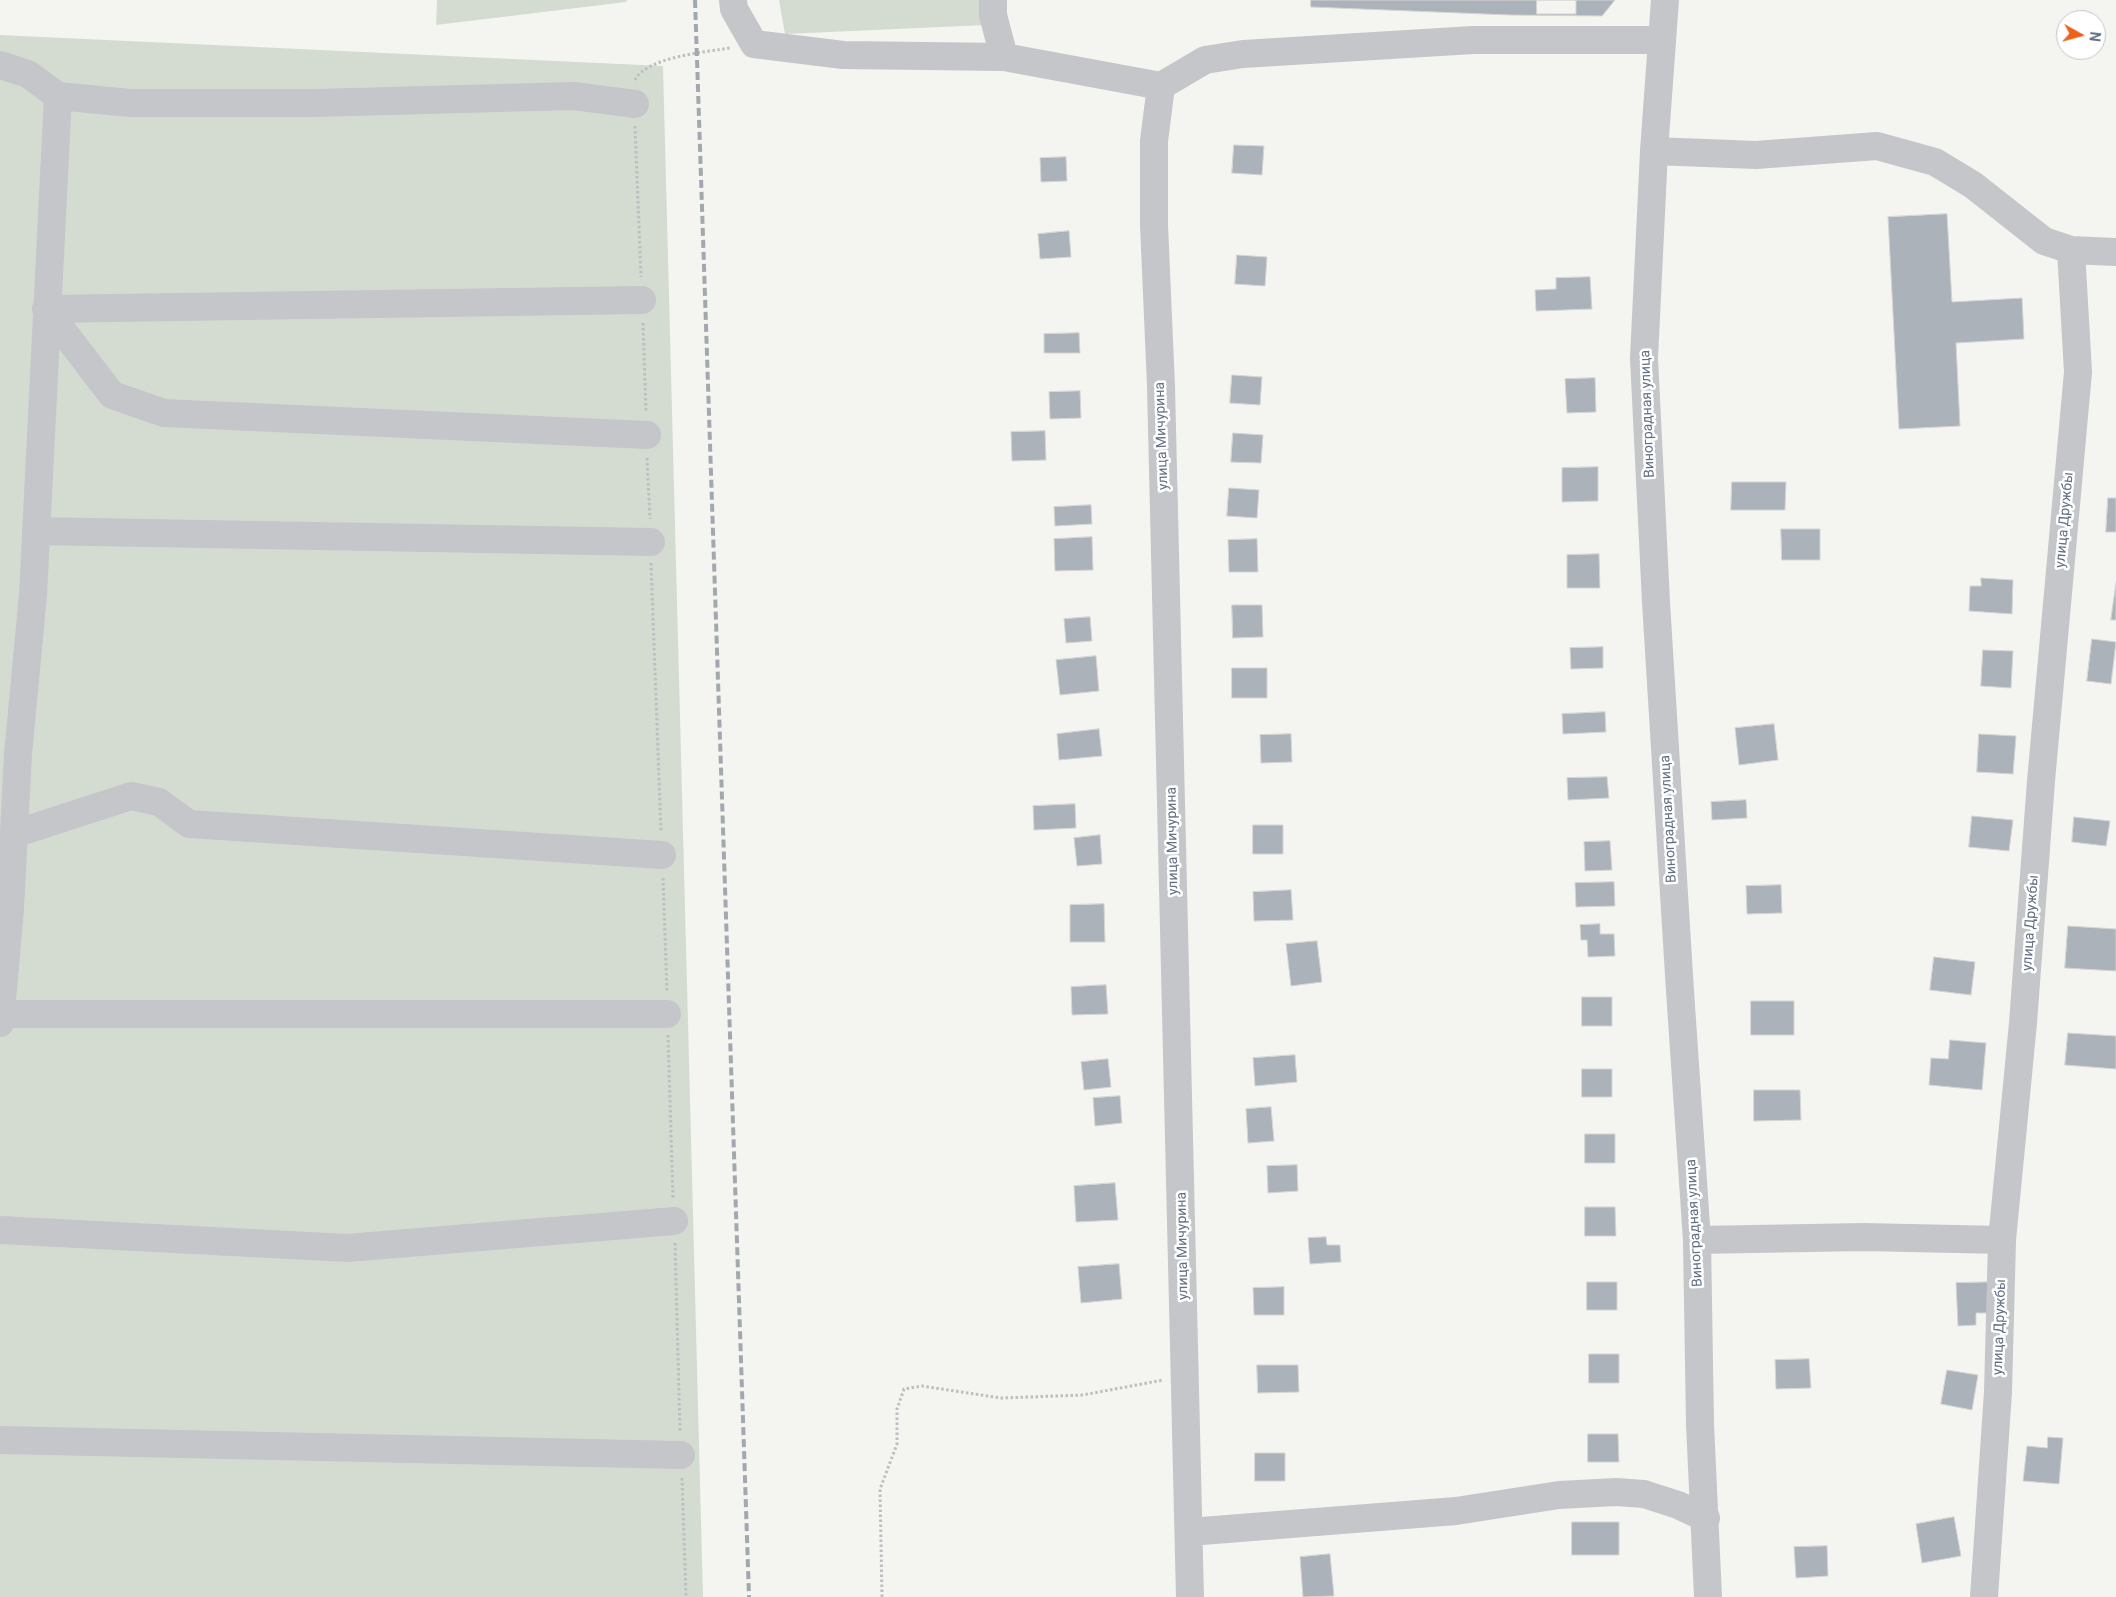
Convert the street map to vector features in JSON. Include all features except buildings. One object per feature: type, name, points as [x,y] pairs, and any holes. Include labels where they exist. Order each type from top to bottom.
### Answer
[{"type":"street","points":[[733,0],[734,9],[754,44],[843,55],[1004,57],[1161,86],[1205,60],[1243,54],[1473,40],[1662,40]]},
{"type":"street","points":[[993,0],[993,15],[1004,57]]},
{"type":"street","name":"Виноградная улица","points":[[1665,0],[1654,151],[1644,358],[1659,652],[1697,1240],[1700,1424],[1706,1518],[1708,1597]]},
{"type":"street","points":[[0,65],[28,74],[58,96],[130,103],[314,103],[574,96],[635,104]]},
{"type":"street","name":"улица Мичурина","points":[[1161,86],[1154,141],[1154,225],[1161,386],[1190,1597]]},
{"type":"street","points":[[58,96],[33,595],[18,754],[10,909],[0,1019],[667,1014]]},
{"type":"street","points":[[1654,151],[1756,155],[1877,146],[1935,162],[1973,185],[2044,240],[2071,250],[2116,252]]},
{"type":"street","name":"улица Дружбы","points":[[1984,1597],[1998,1392],[2002,1240],[2023,1023],[2041,781],[2078,372],[2071,250]]},
{"type":"street","points":[[46,309],[642,300]]},
{"type":"street","points":[[46,309],[112,396],[164,413],[647,435]]},
{"type":"street","points":[[36,531],[651,542]]},
{"type":"street","points":[[14,834],[131,796],[159,802],[189,824],[662,855]]},
{"type":"street","points":[[0,1230],[347,1248],[674,1221]]},
{"type":"street","points":[[1697,1240],[1864,1237],[2002,1240]]},
{"type":"street","points":[[0,1440],[681,1455]]},
{"type":"street","points":[[1189,1532],[1456,1511],[1559,1495],[1616,1492],[1644,1494],[1678,1505],[1706,1518]]},
{"type":"path","points":[[635,104],[633,86],[639,73],[675,57],[754,44]]},
{"type":"path","points":[[882,1597],[880,1489],[897,1444],[897,1408],[904,1390],[922,1386],[1001,1398],[1084,1395],[1145,1385],[1185,1374]]},
{"type":"shaded area","points":[[437,0],[627,0],[626,2],[436,25]]},
{"type":"shaded area","points":[[779,0],[987,0],[986,25],[785,34]]},
{"type":"shaded area","points":[[0,35],[663,66],[703,1597],[0,1597]]},
{"type":"railway","points":[[695,0],[749,1597]]}]
